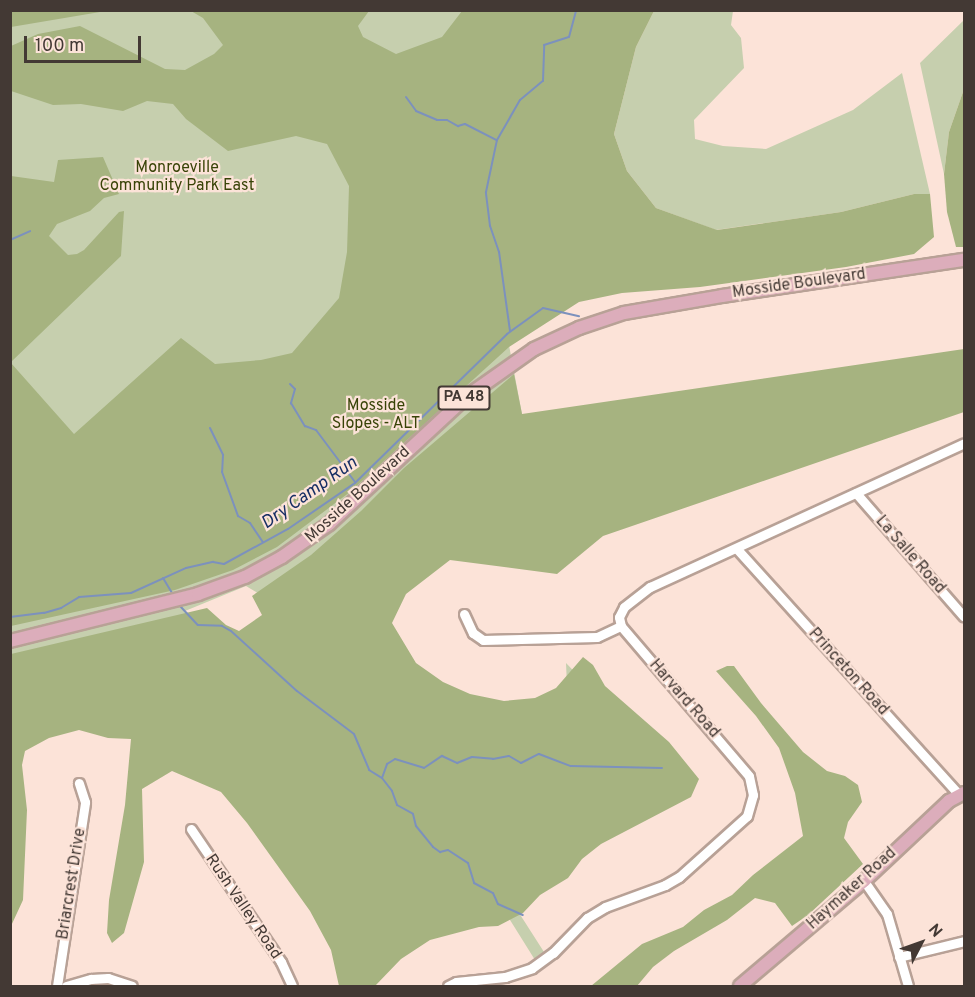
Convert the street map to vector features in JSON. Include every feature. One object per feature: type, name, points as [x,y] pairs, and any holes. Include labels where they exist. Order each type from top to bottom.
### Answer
[{"type":"main road","name":"Mosside Boulevard","points":[[10,641],[198,594],[245,577],[282,557],[329,524],[466,397],[534,349],[579,328],[624,313],[964,260]]},
{"type":"main road","name":"Haymaker Road","points":[[743,986],[962,794]]},
{"type":"street","points":[[464,614],[478,638],[490,640],[597,636],[621,626],[619,617],[631,599],[650,587],[964,443]]},
{"type":"street","name":"La Salle Road","points":[[856,494],[964,617]]},
{"type":"street","name":"Princeton Road","points":[[737,549],[962,794]]},
{"type":"street","name":"Harvard Road","points":[[448,987],[456,982],[506,977],[532,968],[553,953],[587,918],[605,906],[664,885],[679,877],[747,816],[753,795],[749,776],[621,626]]},
{"type":"street","name":"Briarcrest Drive","points":[[57,987],[85,802],[79,783]]},
{"type":"street","name":"Rush Valley Road","points":[[191,829],[281,962],[292,987]]},
{"type":"street","points":[[864,881],[887,914],[908,987]]},
{"type":"street","points":[[899,957],[964,941]]},
{"type":"street","points":[[66,987],[91,979],[108,978],[132,987]]},
{"type":"green space","points":[[11,10],[106,10],[106,11],[11,27]]},
{"type":"green space","points":[[11,11],[560,11],[476,171],[522,414],[370,628],[472,710],[568,710],[566,663],[640,740],[505,891],[544,952],[535,960],[497,899],[394,856],[11,675]],"holes":[[[246,586],[318,629],[250,654],[185,611]]]},
{"type":"green space","name":"Mosside Slopes - ALT","points":[[191,11],[369,11],[358,26],[363,37],[396,54],[442,37],[462,11],[654,11],[636,47],[614,134],[627,171],[656,208],[717,230],[841,212],[914,194],[930,194],[934,237],[914,254],[846,267],[700,287],[622,293],[579,302],[509,347],[350,492],[277,547],[233,570],[175,590],[11,626],[11,363],[74,434],[181,338],[215,364],[261,360],[292,353],[339,298],[347,252],[349,186],[327,144],[296,136],[228,151],[186,119],[173,104],[147,101],[123,111],[81,104],[53,105],[11,91],[11,46],[38,34],[80,26],[165,69],[185,70],[214,54],[223,45],[203,18]]},
{"type":"green space","points":[[654,11],[733,11],[731,25],[741,38],[744,68],[694,120],[695,139],[723,146],[766,149],[853,110],[902,73],[930,194],[914,194],[841,212],[716,230],[656,208],[627,171],[614,134],[636,47]]},
{"type":"green space","points":[[964,20],[964,89],[949,132],[944,174],[920,63]]},
{"type":"green space","points":[[964,89],[964,247],[956,247],[947,212],[944,174],[949,132]]},
{"type":"green space","points":[[103,157],[119,194],[104,198],[90,211],[57,224],[49,236],[68,255],[77,254],[84,250],[119,212],[124,211],[121,256],[11,362],[11,176],[54,182],[58,160]]},
{"type":"green space","points":[[964,349],[964,412],[603,536],[557,574],[450,560],[406,594],[392,623],[416,663],[443,682],[470,694],[504,701],[535,698],[556,688],[583,657],[593,665],[605,686],[669,742],[699,779],[691,797],[601,844],[582,859],[568,878],[540,895],[523,913],[498,926],[479,927],[430,940],[401,959],[375,986],[339,986],[331,950],[310,911],[247,823],[221,792],[172,771],[142,789],[144,862],[124,933],[112,943],[107,933],[109,900],[125,805],[131,739],[108,738],[79,730],[49,738],[25,751],[22,765],[27,810],[23,900],[11,926],[11,654],[207,608],[226,625],[239,631],[262,615],[252,596],[311,555],[361,511],[404,468],[514,374],[522,414]]},
{"type":"green space","points":[[727,666],[734,666],[761,703],[803,752],[827,771],[845,776],[858,785],[862,802],[848,822],[844,838],[863,864],[808,915],[792,926],[775,903],[755,898],[727,920],[674,951],[653,967],[637,986],[591,986],[642,944],[683,927],[704,910],[732,895],[753,875],[803,836],[795,793],[779,748],[756,716],[716,671]]},
{"type":"waterway","points":[[510,331],[499,252],[490,226],[486,192],[497,140],[520,100],[543,81],[544,45],[569,37],[576,10]]},
{"type":"waterway","points":[[406,97],[416,111],[437,120],[447,120],[458,126],[465,124],[497,140]]},
{"type":"waterway","points":[[10,240],[30,231]]},
{"type":"waterway","name":"Dry Camp Run","points":[[10,617],[44,613],[61,608],[79,597],[131,593],[186,568],[213,562],[224,564],[288,529],[355,483],[507,334],[543,308],[579,316]]},
{"type":"waterway","points":[[290,384],[295,389],[291,403],[305,426],[316,430],[355,482]]},
{"type":"waterway","points":[[210,428],[223,455],[222,472],[238,516],[250,523],[263,542]]},
{"type":"waterway","points":[[163,578],[172,593]]},
{"type":"waterway","points":[[180,606],[198,625],[222,626],[231,631],[297,691],[354,734],[369,770],[382,778],[392,791],[397,805],[413,814],[416,826],[433,847],[440,852],[448,850],[468,863],[474,883],[493,893],[498,904],[523,915]]},
{"type":"waterway","points":[[382,778],[387,764],[395,759],[424,768],[442,756],[457,763],[472,757],[493,759],[509,756],[521,763],[539,754],[571,766],[662,768]]},
{"type":"park label","name":"Monroeville Community Park East","points":[[177,177]]}]
